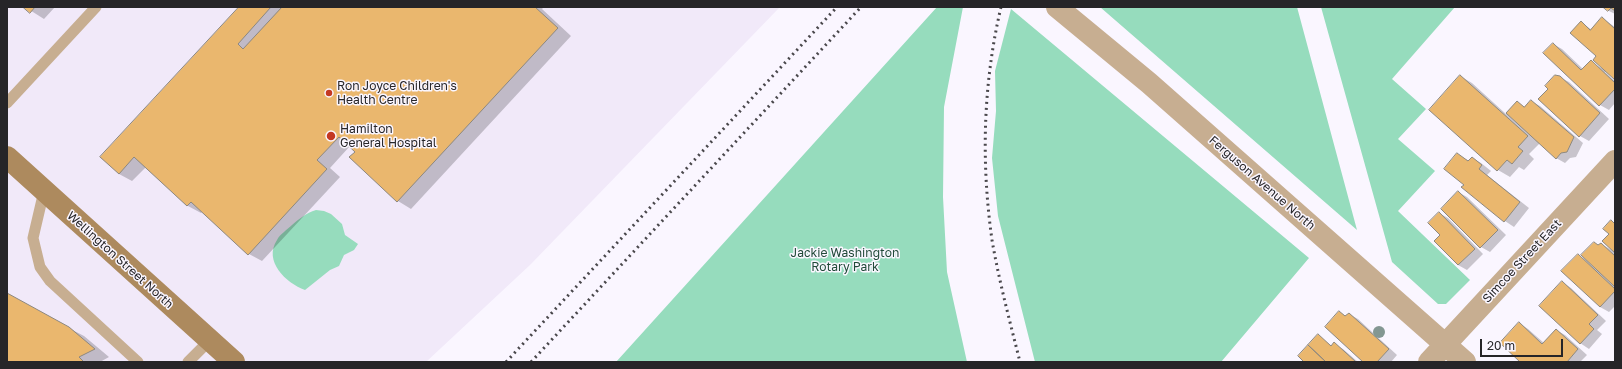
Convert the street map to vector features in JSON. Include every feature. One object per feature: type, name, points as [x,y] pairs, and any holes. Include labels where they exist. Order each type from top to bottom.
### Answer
[{"type":"main road","name":"Wellington Street North","points":[[7,157],[234,362]]},
{"type":"street","name":"Ferguson Avenue North","points":[[1057,7],[1149,83],[1465,362]]},
{"type":"street","name":"Simcoe Street East","points":[[1429,362],[1615,161]]},
{"type":"lane","points":[[7,103],[96,7]]},
{"type":"lane","points":[[44,191],[33,238],[40,267],[50,281],[138,362]]},
{"type":"lane","points":[[188,362],[210,340]]},
{"type":"shaded area","name":"Hamilton General Hospital","points":[[7,7],[780,7],[530,265],[426,362],[7,362]]},
{"type":"green space","name":"Jackie Washington Rotary Park","points":[[937,7],[963,7],[944,107],[943,197],[947,272],[967,362],[616,362]]},
{"type":"green space","points":[[1100,7],[1297,7],[1357,230]]},
{"type":"green space","points":[[1321,7],[1455,7],[1392,79],[1426,109],[1398,139],[1435,171],[1398,211],[1470,280],[1446,304],[1438,304],[1392,262]]},
{"type":"green space","points":[[1011,9],[1309,258],[1221,362],[1035,362],[998,216],[992,158],[996,111],[995,71]]},
{"type":"green space","points":[[316,210],[331,214],[342,224],[345,235],[358,244],[354,250],[344,255],[339,266],[330,270],[305,290],[284,277],[275,263],[273,248],[278,238],[284,232],[303,216]]},
{"type":"building","points":[[23,7],[35,7],[30,13]]},
{"type":"building","name":"Ron Joyce Children's Health Centre","points":[[239,7],[271,7],[238,44],[243,49],[282,7],[535,7],[558,28],[397,202],[349,157],[355,152],[339,137],[317,160],[327,169],[248,255],[191,202],[187,206],[134,157],[119,174],[100,157]]},
{"type":"building","points":[[1603,7],[1615,7],[1615,11],[1611,8],[1608,11]]},
{"type":"building","points":[[1602,17],[1615,29],[1615,80],[1593,60],[1596,56],[1570,33],[1581,21],[1590,30]]},
{"type":"building","points":[[1553,43],[1581,70],[1591,60],[1615,83],[1615,89],[1599,106],[1543,53]]},
{"type":"building","points":[[1460,75],[1528,136],[1518,147],[1523,151],[1512,164],[1507,160],[1497,171],[1429,110]]},
{"type":"building","points":[[1555,75],[1560,76],[1600,113],[1579,137],[1538,99],[1548,89],[1545,86]]},
{"type":"building","points":[[1531,100],[1574,137],[1567,152],[1561,153],[1556,159],[1506,113],[1517,101],[1524,107]]},
{"type":"building","points":[[1457,153],[1468,161],[1472,157],[1482,165],[1479,169],[1520,202],[1504,222],[1461,187],[1464,185],[1444,169]]},
{"type":"building","points":[[1458,191],[1498,230],[1480,248],[1441,209]]},
{"type":"building","points":[[1439,212],[1475,249],[1458,265],[1434,241],[1440,235],[1428,223]]},
{"type":"building","points":[[1611,220],[1615,224],[1615,253],[1602,241],[1609,234],[1603,229]]},
{"type":"building","points":[[1594,242],[1598,245],[1601,243],[1615,256],[1615,287],[1581,255]]},
{"type":"building","points":[[1578,254],[1615,289],[1615,291],[1600,307],[1561,271]]},
{"type":"building","points":[[1562,281],[1598,315],[1589,324],[1594,329],[1580,344],[1539,306]]},
{"type":"building","points":[[7,293],[69,327],[95,349],[79,357],[84,362],[7,362]]},
{"type":"building","points":[[1339,311],[1345,316],[1349,313],[1389,349],[1377,362],[1363,362],[1325,327]]},
{"type":"building","points":[[1519,322],[1542,344],[1556,329],[1578,349],[1567,362],[1520,362],[1500,343]]},
{"type":"building","points":[[1318,334],[1331,346],[1334,342],[1356,362],[1326,362],[1308,345]]},
{"type":"building","points":[[1308,345],[1326,362],[1304,362],[1298,356]]},
{"type":"railway","points":[[506,362],[837,7]]},
{"type":"railway","points":[[531,362],[861,7]]},
{"type":"railway","points":[[1001,7],[990,65],[987,94],[985,152],[986,182],[992,240],[1020,362]]},
{"type":"place","name":"Ron Joyce Children's Health Centre","points":[[329,93]]},
{"type":"place","name":"Hamilton General Hospital","points":[[331,136]]}]
